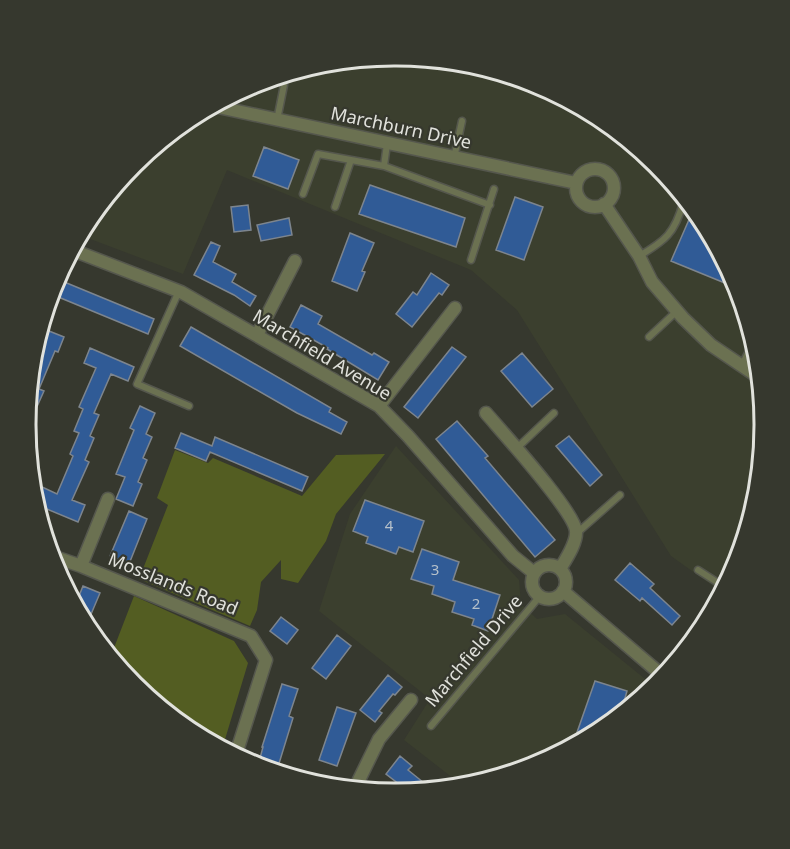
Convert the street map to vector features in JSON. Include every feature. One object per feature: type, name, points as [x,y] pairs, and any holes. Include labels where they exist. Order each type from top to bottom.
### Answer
[{"type":"street","name":"Marchburn Drive","points":[[225,109],[576,183]]},
{"type":"street","points":[[589,170],[601,170],[610,177],[614,189],[609,200],[598,207],[585,204],[577,194],[576,183],[579,177],[589,170]]},
{"type":"street","points":[[604,204],[639,256],[652,282],[677,311],[711,345],[750,371]]},
{"type":"street","name":"Marchfield Avenue","points":[[80,253],[179,291],[379,406],[513,556],[534,573]]},
{"type":"street","points":[[257,335],[295,261]]},
{"type":"street","points":[[379,406],[455,308]]},
{"type":"street","points":[[486,412],[561,502],[574,522],[577,533],[560,570]]},
{"type":"street","name":"Mosslands Road","points":[[81,566],[108,499]]},
{"type":"street","name":"Mosslands Road","points":[[62,560],[251,636],[266,660],[238,747]]},
{"type":"street","points":[[543,566],[555,566],[566,579],[563,591],[555,598],[540,596],[533,588],[534,573],[543,566]]},
{"type":"street","points":[[563,591],[656,670]]},
{"type":"street","points":[[358,781],[379,739],[411,700]]},
{"type":"lane","points":[[277,121],[284,85]]},
{"type":"lane","points":[[454,158],[462,121]]},
{"type":"lane","points":[[384,166],[387,144]]},
{"type":"lane","points":[[303,194],[318,154],[384,166],[490,205]]},
{"type":"lane","points":[[335,207],[351,160]]},
{"type":"lane","points":[[471,260],[494,189]]},
{"type":"lane","points":[[639,256],[661,244],[675,226],[681,208]]},
{"type":"lane","points":[[179,291],[137,384],[189,406]]},
{"type":"lane","points":[[649,337],[677,311]]},
{"type":"lane","points":[[742,365],[747,355]]},
{"type":"lane","points":[[516,449],[554,413]]},
{"type":"lane","points":[[577,533],[620,495]]},
{"type":"lane","points":[[698,570],[717,582]]},
{"type":"lane","name":"Marchfield Drive","points":[[431,726],[540,596]]},
{"type":"shaded area","points":[[372,66],[418,66],[465,72],[488,78],[532,93],[574,114],[614,140],[632,155],[680,206],[717,266],[727,287],[742,332],[753,401],[751,471],[735,540],[715,587],[671,556],[517,310],[471,270],[227,170],[183,274],[88,238],[125,188],[158,155],[196,126],[258,93],[325,72]]},
{"type":"shaded area","points":[[396,446],[519,580],[521,604],[537,619],[565,614],[647,680],[614,709],[554,746],[510,764],[454,778],[404,740],[430,699],[319,611],[350,514]]},
{"type":"green space","points":[[175,450],[208,463],[213,458],[302,496],[336,455],[385,454],[336,514],[326,541],[298,583],[281,579],[281,560],[261,582],[257,610],[250,626],[139,579],[168,505],[157,498]]},
{"type":"green space","points":[[134,596],[234,641],[248,663],[225,740],[196,723],[158,694],[114,648]]},
{"type":"building","points":[[264,147],[299,160],[288,189],[253,176]]},
{"type":"building","points":[[370,185],[465,218],[456,247],[359,214]]},
{"type":"building","points":[[515,197],[543,207],[524,260],[496,250]]},
{"type":"building","points":[[248,205],[251,230],[234,232],[231,207]]},
{"type":"building","points":[[289,218],[292,235],[261,241],[257,225]]},
{"type":"building","points":[[689,219],[706,245],[725,283],[671,261]]},
{"type":"building","points":[[350,233],[374,243],[362,271],[365,272],[357,291],[332,281]]},
{"type":"building","points":[[211,242],[220,246],[213,262],[236,274],[232,282],[256,296],[250,306],[234,295],[194,275]]},
{"type":"building","points":[[431,273],[449,285],[442,295],[439,293],[412,327],[396,314],[413,292],[417,295]]},
{"type":"building","points":[[65,282],[154,319],[148,334],[59,297]]},
{"type":"building","points":[[301,305],[322,316],[318,324],[372,355],[374,353],[389,362],[378,380],[290,327]]},
{"type":"building","points":[[191,327],[331,408],[329,412],[347,422],[341,434],[297,413],[180,346]]},
{"type":"building","points":[[48,331],[64,337],[58,352],[55,351],[39,389],[44,391],[37,407],[39,378]]},
{"type":"building","points":[[452,347],[466,357],[418,418],[404,407]]},
{"type":"building","points":[[90,348],[134,367],[128,381],[111,374],[94,413],[99,415],[90,436],[94,438],[85,460],[89,462],[72,500],[85,505],[78,522],[46,509],[42,487],[57,494],[73,456],[70,454],[79,433],[74,431],[83,409],[79,407],[96,368],[84,363]]},
{"type":"building","points":[[522,353],[553,389],[532,407],[501,371]]},
{"type":"building","points":[[140,406],[155,413],[146,434],[152,437],[143,458],[147,460],[138,482],[142,484],[133,506],[116,499],[125,477],[116,474],[134,430],[130,428]]},
{"type":"building","points":[[457,421],[488,456],[485,458],[555,540],[535,557],[436,439]]},
{"type":"building","points":[[181,433],[212,446],[215,437],[308,477],[302,491],[210,452],[206,461],[175,448]]},
{"type":"building","points":[[569,436],[602,475],[590,486],[556,446]]},
{"type":"building","points":[[365,500],[424,521],[413,552],[399,547],[396,554],[366,543],[368,537],[353,531]]},
{"type":"building","points":[[129,511],[147,519],[129,564],[110,556]]},
{"type":"building","points":[[422,549],[459,562],[453,580],[500,595],[488,631],[472,625],[474,619],[452,612],[455,602],[432,594],[434,586],[411,579]]},
{"type":"building","points":[[630,563],[654,584],[650,588],[680,616],[672,625],[642,598],[640,601],[615,580]]},
{"type":"building","points":[[83,586],[100,593],[91,615],[84,604],[79,595]]},
{"type":"building","points":[[281,617],[298,630],[287,644],[270,631]]},
{"type":"building","points":[[337,635],[351,646],[326,679],[312,668]]},
{"type":"building","points":[[388,675],[402,687],[379,711],[382,713],[375,722],[360,710]]},
{"type":"building","points":[[595,681],[627,691],[624,700],[577,733]]},
{"type":"building","points":[[282,684],[298,689],[289,716],[293,718],[279,764],[260,757]]},
{"type":"building","points":[[337,707],[356,713],[337,766],[319,760]]},
{"type":"building","points":[[400,756],[412,766],[408,770],[423,782],[398,783],[386,774]]}]
